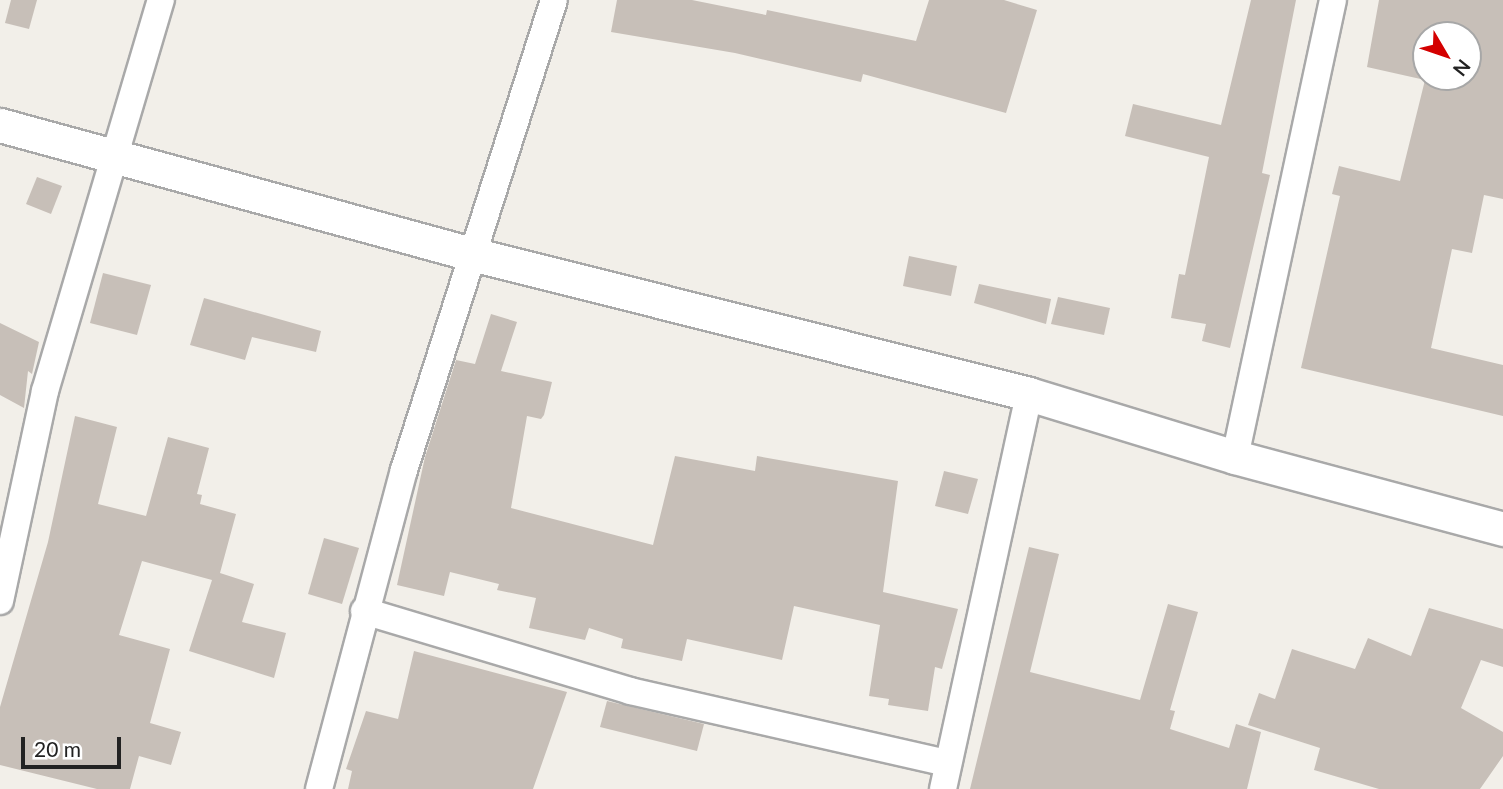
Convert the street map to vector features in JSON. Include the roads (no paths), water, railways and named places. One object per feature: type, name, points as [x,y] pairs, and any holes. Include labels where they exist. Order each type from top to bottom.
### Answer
[{"type":"street","points":[[0,601],[45,391],[118,156],[161,0]]},
{"type":"street","points":[[319,789],[364,611],[404,470],[476,255],[554,0]]},
{"type":"street","points":[[1235,457],[1333,0]]},
{"type":"street","points":[[0,125],[476,255],[1029,394],[1235,457],[1503,529]]},
{"type":"street","points":[[943,789],[1029,394]]},
{"type":"street","points":[[364,611],[630,691],[948,763]]}]
